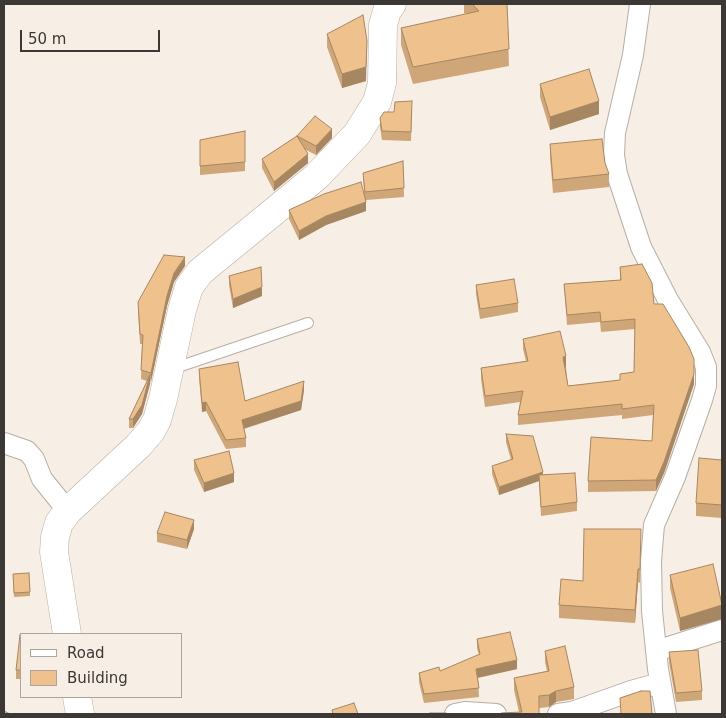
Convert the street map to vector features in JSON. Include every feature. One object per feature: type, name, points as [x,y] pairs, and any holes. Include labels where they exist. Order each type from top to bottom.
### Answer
[{"type":"street","points":[[67,633],[54,552],[55,537],[59,523],[68,511],[138,446],[151,431],[164,399],[182,310],[189,287],[200,272],[316,177],[357,134],[378,102],[382,83],[383,24],[387,11],[392,4]]},
{"type":"street","points":[[640,4],[633,55],[615,133],[614,156],[617,174],[641,247],[668,300],[700,352],[706,367],[706,386],[702,400],[675,477],[654,525],[651,561],[652,611],[660,683],[666,714]]},
{"type":"street","points":[[4,443],[27,451],[34,459],[42,479],[68,511]]},
{"type":"street","points":[[656,651],[722,630]]},
{"type":"street","points":[[558,714],[572,712],[660,683]]},
{"type":"street","points":[[77,698],[80,714]]},
{"type":"street","points":[[455,714],[465,712],[496,714]]},
{"type":"lane","points":[[169,370],[308,322]]},
{"type":"building","points":[[472,4],[507,4],[509,49],[413,67],[401,28],[479,11]]},
{"type":"building","points":[[363,15],[367,41],[366,67],[342,74],[327,34]]},
{"type":"building","points":[[589,69],[599,101],[550,117],[540,84]]},
{"type":"building","points":[[412,101],[411,132],[382,131],[380,118],[384,112],[394,112],[395,102]]},
{"type":"building","points":[[315,116],[332,129],[316,146],[297,136]]},
{"type":"building","points":[[245,131],[245,162],[200,166],[200,140]]},
{"type":"building","points":[[297,136],[308,154],[274,182],[262,159]]},
{"type":"building","points":[[602,139],[605,163],[609,174],[553,180],[550,144]]},
{"type":"building","points":[[403,161],[404,188],[365,192],[363,173]]},
{"type":"building","points":[[361,182],[366,202],[326,216],[299,231],[289,210],[324,194]]},
{"type":"building","points":[[164,255],[185,257],[174,273],[167,296],[151,373],[141,370],[143,335],[140,334],[138,302]]},
{"type":"building","points":[[642,264],[652,283],[654,304],[663,304],[689,347],[694,359],[694,374],[656,480],[588,481],[591,437],[652,441],[654,405],[622,409],[622,404],[518,415],[523,391],[485,396],[481,368],[528,361],[523,339],[560,331],[566,356],[563,357],[568,386],[620,380],[620,374],[634,372],[635,319],[601,322],[600,312],[567,315],[564,284],[621,280],[620,267]]},
{"type":"building","points":[[261,267],[262,287],[233,299],[229,276]]},
{"type":"building","points":[[514,279],[518,303],[480,309],[476,285]]},
{"type":"building","points":[[238,362],[245,401],[304,381],[301,401],[242,420],[246,438],[226,440],[206,402],[202,403],[199,369]]},
{"type":"building","points":[[150,375],[142,405],[133,419],[129,419]]},
{"type":"building","points":[[506,434],[533,436],[543,472],[499,487],[492,466],[513,459]]},
{"type":"building","points":[[229,451],[234,473],[204,483],[194,460]]},
{"type":"building","points":[[699,458],[722,460],[722,505],[696,503]]},
{"type":"building","points":[[575,473],[577,502],[541,507],[539,475]]},
{"type":"building","points":[[165,512],[194,520],[187,540],[157,533]]},
{"type":"building","points":[[584,529],[641,529],[640,569],[638,569],[635,610],[559,605],[561,579],[583,581]]},
{"type":"building","points":[[713,564],[722,605],[680,618],[670,575]]},
{"type":"building","points":[[29,573],[30,592],[14,593],[13,574]]},
{"type":"building","points":[[510,632],[517,660],[476,669],[479,688],[424,694],[419,673],[439,667],[440,671],[480,654],[477,639]]},
{"type":"building","points":[[20,635],[20,670],[16,670]]},
{"type":"building","points":[[565,646],[574,687],[556,691],[549,695],[539,696],[539,714],[501,714],[522,712],[514,678],[549,671],[545,651]]},
{"type":"building","points":[[698,650],[702,691],[676,693],[669,652]]},
{"type":"building","points":[[641,691],[650,691],[652,714],[621,714],[620,698]]},
{"type":"building","points":[[354,703],[358,714],[333,714],[332,710]]},
{"type":"building","points":[[446,713],[448,714],[430,714]]}]
